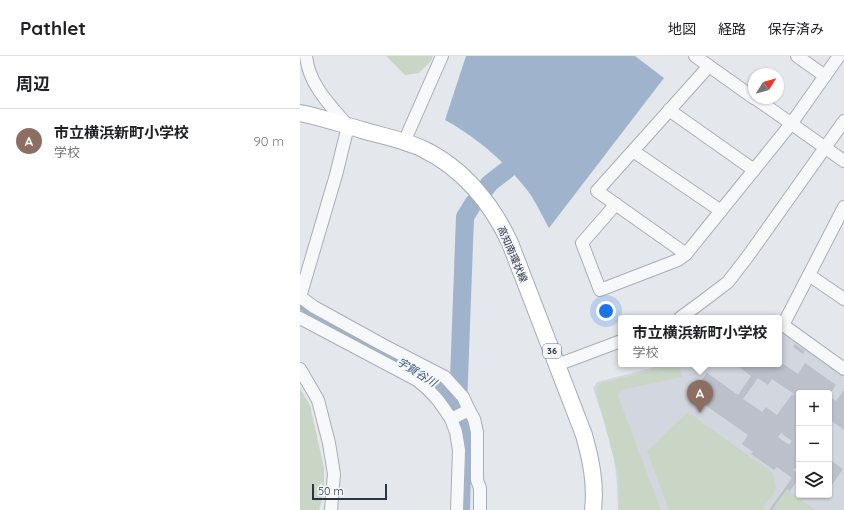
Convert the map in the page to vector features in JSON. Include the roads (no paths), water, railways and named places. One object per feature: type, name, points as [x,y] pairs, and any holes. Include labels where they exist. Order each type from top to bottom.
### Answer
[{"type":"main road","name":"高知南環状線","points":[[300,113],[404,142],[423,149],[448,164],[474,187],[484,200],[502,227],[510,243],[584,435],[591,459],[594,479],[593,510]]},
{"type":"street","points":[[306,56],[307,65],[315,85],[327,102],[348,126],[336,175],[300,297],[314,307],[445,377],[454,386],[463,397],[468,410],[474,418],[477,432],[477,480],[480,488],[480,510]]},
{"type":"street","points":[[404,142],[442,56]]},
{"type":"street","points":[[695,56],[748,94]]},
{"type":"street","points":[[797,56],[825,76]]},
{"type":"street","points":[[616,204],[582,243],[600,290],[678,260],[686,254],[791,124],[839,56]]},
{"type":"street","points":[[686,254],[597,191],[709,66]]},
{"type":"street","points":[[763,104],[844,161]]},
{"type":"street","points":[[669,110],[754,170]]},
{"type":"street","points":[[684,315],[728,282],[844,121]]},
{"type":"street","points":[[633,152],[721,211]]},
{"type":"street","points":[[844,207],[839,229],[809,275],[783,326],[844,368]]},
{"type":"street","points":[[809,275],[844,299]]},
{"type":"street","points":[[300,318],[417,380],[429,388],[453,418],[459,450],[457,510]]},
{"type":"street","points":[[557,365],[618,342]]},
{"type":"street","points":[[300,369],[318,400],[329,443],[334,474],[332,510]]},
{"type":"street","points":[[453,418],[468,410]]},
{"type":"water","points":[[466,56],[635,56],[664,78],[549,228],[531,195],[506,166],[477,141],[445,120]]},
{"type":"water","name":"宇賀谷川","points":[[300,302],[429,373],[444,383],[451,394],[455,391],[468,418],[472,436],[470,510],[463,510],[465,448],[462,431],[459,422],[441,394],[429,382],[313,317],[307,317],[306,314],[300,310]]},
{"type":"waterway","points":[[458,407],[465,217],[473,204],[490,183],[508,169]]},
{"type":"place","name":"市立横浜新町小学校","points":[[700,413]]}]
